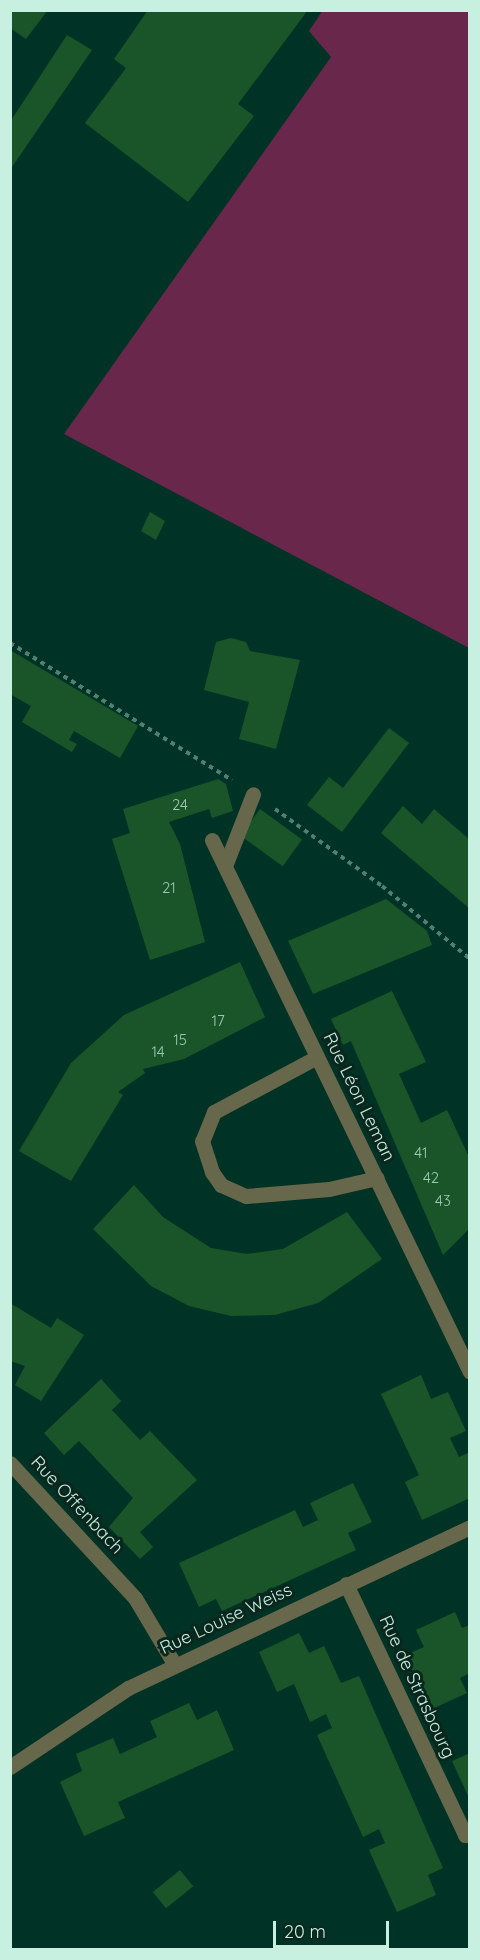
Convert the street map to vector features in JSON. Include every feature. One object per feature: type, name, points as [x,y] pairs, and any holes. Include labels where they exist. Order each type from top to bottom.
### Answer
[{"type":"street","points":[[225,866],[253,794]]},
{"type":"street","name":"Rue Léon Leman","points":[[212,840],[470,1372]]},
{"type":"street","points":[[317,1057],[214,1112],[202,1141],[212,1172],[221,1185],[246,1196],[329,1189],[377,1178]]},
{"type":"street","name":"Rue Offenbach","points":[[10,1463],[116,1574],[176,1665]]},
{"type":"street","name":"Rue Louise Weiss","points":[[10,1767],[84,1713],[176,1665],[470,1527]]},
{"type":"street","name":"Rue de Strasbourg","points":[[346,1584],[465,1835],[470,1833]]},
{"type":"path","points":[[462,952],[470,958]]},
{"type":"shaded area","points":[[323,10],[469,11],[469,648],[64,434],[331,57],[309,31]]},
{"type":"building","points":[[10,10],[48,10],[26,39],[10,28]]},
{"type":"building","points":[[148,10],[308,10],[238,104],[254,116],[188,202],[85,123],[126,68],[114,59]]},
{"type":"building","points":[[67,35],[92,50],[10,170],[10,122]]},
{"type":"building","points":[[150,512],[165,521],[156,540],[141,531]]},
{"type":"building","points":[[231,638],[246,642],[250,651],[300,660],[276,749],[239,739],[249,702],[204,690],[216,642]]},
{"type":"building","points":[[10,650],[138,726],[120,758],[74,731],[69,740],[77,744],[72,752],[22,722],[31,706],[10,694]]},
{"type":"building","points":[[389,728],[409,743],[342,832],[307,805],[329,777],[343,788]]},
{"type":"building","points":[[218,779],[226,784],[233,811],[212,818],[209,809],[169,822],[180,844],[205,942],[150,960],[112,839],[130,833],[123,809]]},
{"type":"building","points":[[403,806],[422,824],[434,809],[470,840],[470,909],[381,833]]},
{"type":"building","points":[[260,809],[302,840],[283,866],[241,836]]},
{"type":"building","points":[[386,899],[427,931],[432,945],[313,994],[288,941]]},
{"type":"building","points":[[240,962],[265,1017],[184,1059],[143,1069],[145,1073],[118,1092],[123,1095],[71,1181],[19,1151],[71,1063],[124,1015]]},
{"type":"building","points":[[392,991],[426,1062],[399,1074],[421,1123],[447,1110],[470,1159],[470,1228],[443,1255],[351,1041],[343,1045],[331,1019]]},
{"type":"building","points":[[134,1185],[163,1217],[211,1248],[247,1254],[283,1249],[347,1212],[382,1259],[318,1303],[275,1315],[231,1316],[189,1306],[151,1286],[93,1229]]},
{"type":"building","points":[[10,1303],[51,1328],[57,1318],[84,1335],[41,1401],[15,1385],[25,1366],[10,1361]]},
{"type":"building","points":[[421,1375],[431,1399],[448,1392],[466,1431],[450,1438],[459,1457],[470,1452],[470,1498],[422,1520],[405,1482],[419,1475],[381,1394]]},
{"type":"building","points":[[101,1379],[121,1401],[112,1410],[140,1440],[150,1431],[197,1480],[140,1532],[153,1547],[140,1559],[109,1527],[133,1498],[79,1441],[64,1455],[44,1433]]},
{"type":"building","points":[[353,1483],[372,1522],[348,1533],[356,1550],[222,1611],[216,1599],[199,1607],[179,1563],[295,1510],[303,1527],[318,1520],[310,1503]]},
{"type":"building","points":[[455,1612],[462,1628],[470,1625],[470,1673],[460,1678],[467,1693],[428,1711],[403,1656],[424,1647],[416,1630]]},
{"type":"building","points":[[299,1633],[309,1653],[324,1646],[341,1683],[359,1676],[443,1868],[428,1875],[436,1895],[397,1912],[369,1850],[385,1843],[379,1829],[363,1837],[317,1735],[332,1728],[326,1714],[310,1722],[294,1684],[277,1692],[259,1652]]},
{"type":"building","points":[[189,1703],[197,1720],[217,1710],[234,1750],[118,1802],[125,1818],[84,1836],[60,1782],[82,1771],[76,1754],[113,1738],[120,1754],[157,1737],[150,1721]]},
{"type":"building","points":[[470,1753],[470,1800],[452,1761]]},
{"type":"building","points":[[180,1870],[193,1886],[166,1908],[153,1892]]}]
